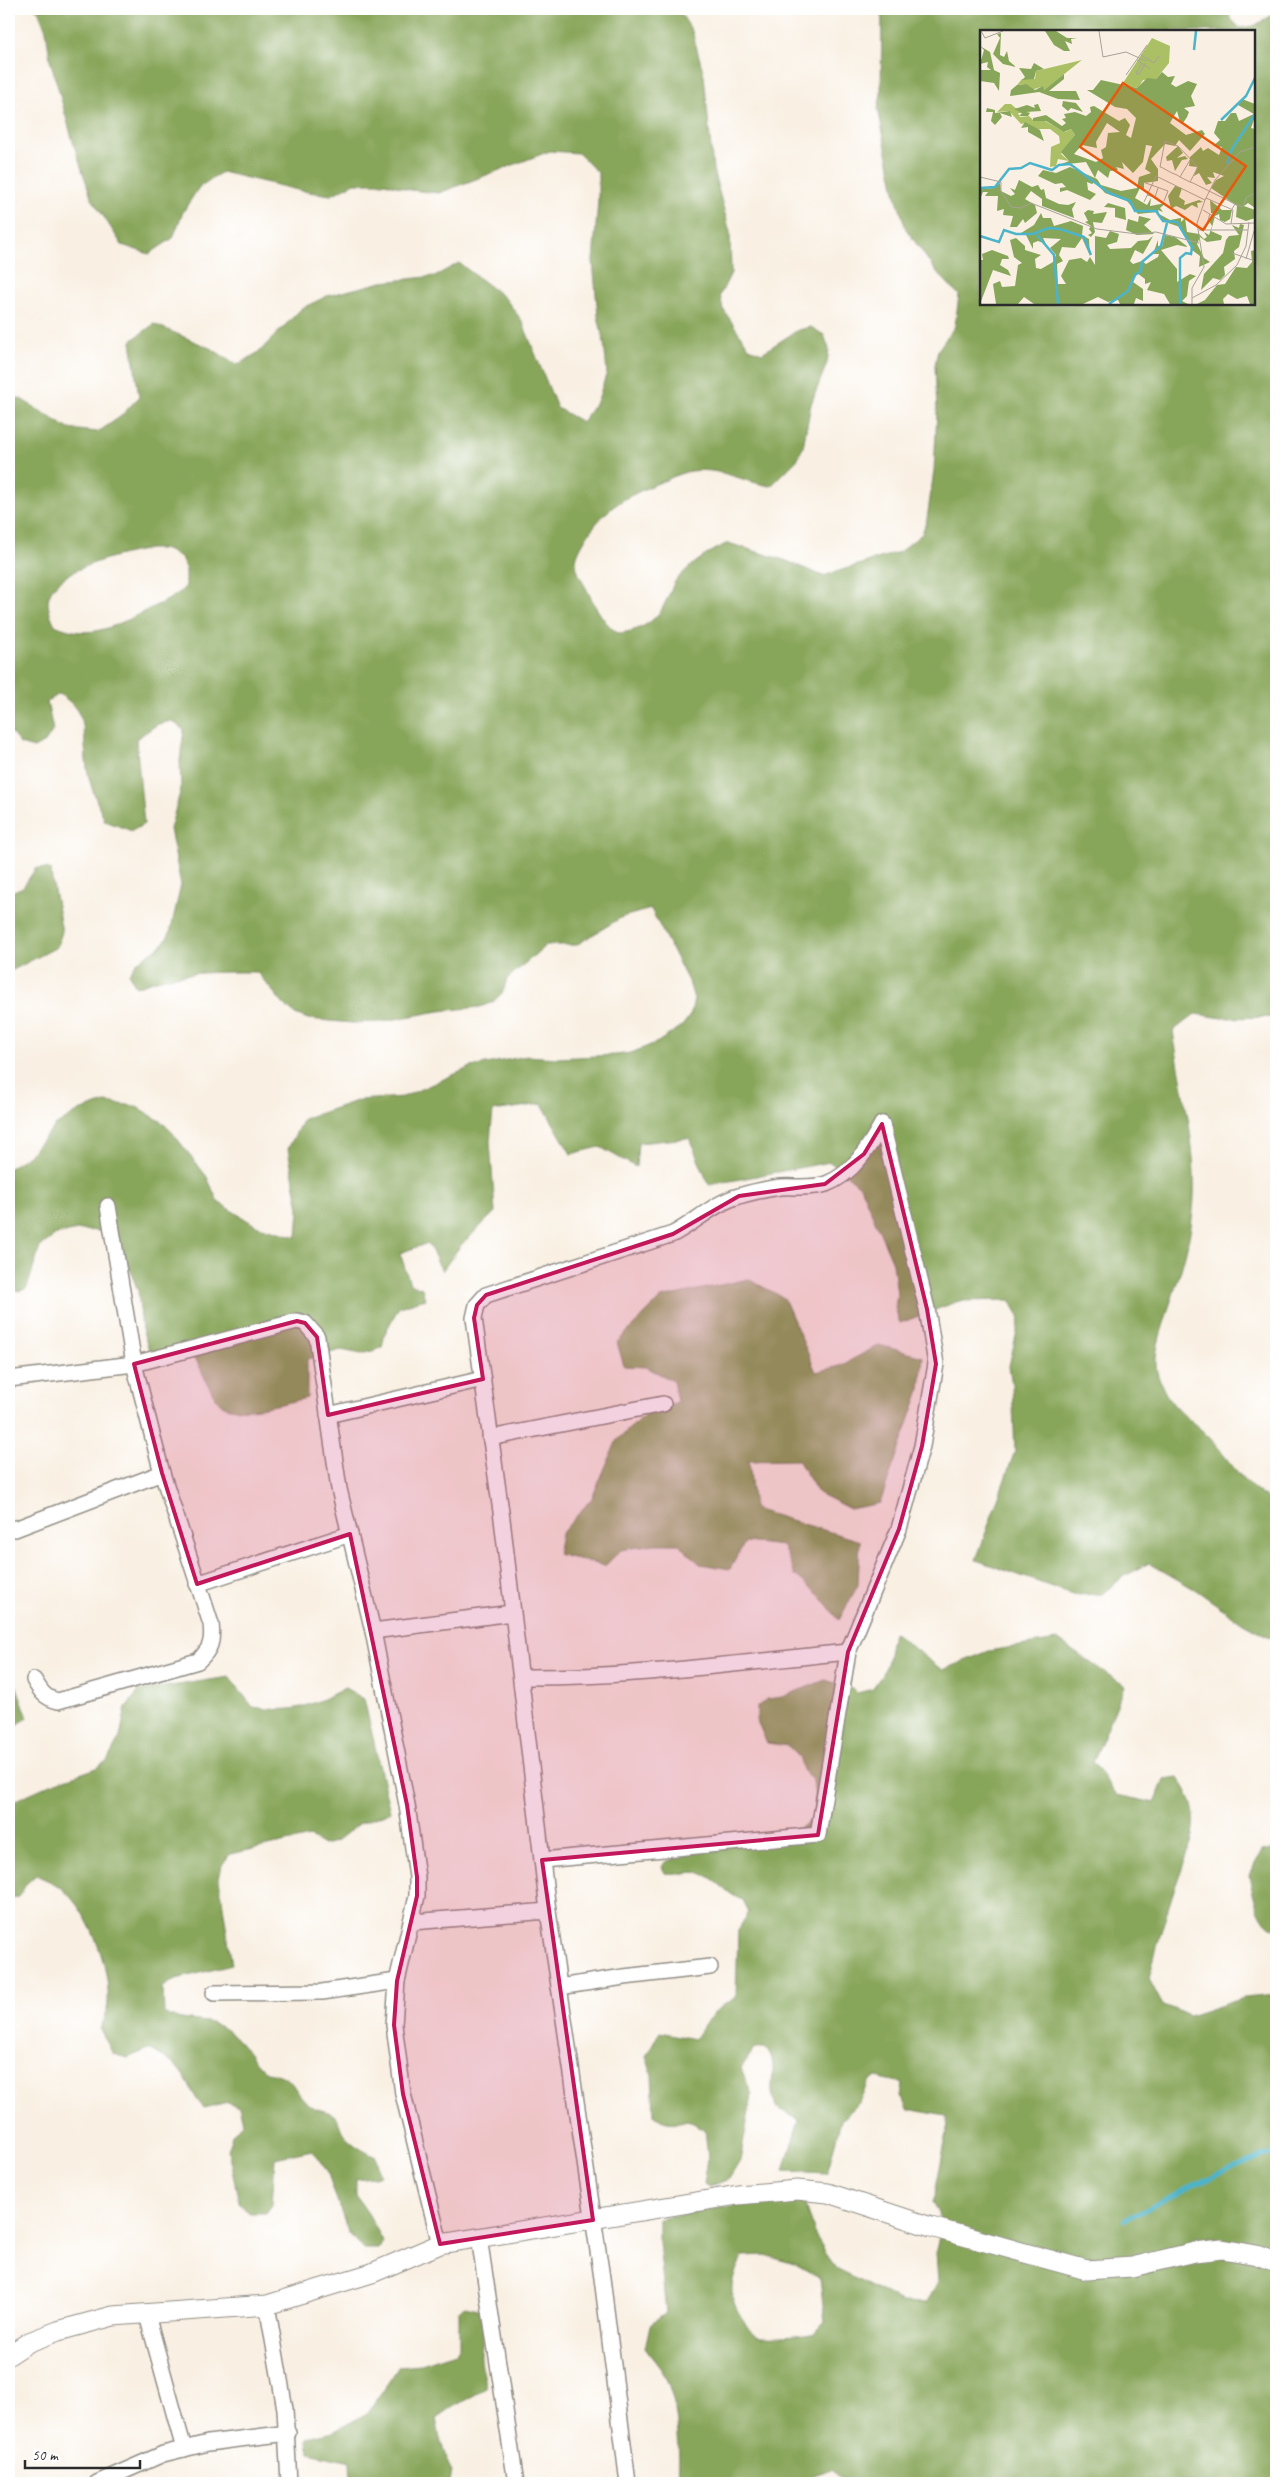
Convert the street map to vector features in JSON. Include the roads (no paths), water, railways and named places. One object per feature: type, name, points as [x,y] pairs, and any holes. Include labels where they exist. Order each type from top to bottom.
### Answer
[{"type":"main road","points":[[9,2356],[29,2342],[58,2331],[113,2316],[267,2306],[372,2273],[440,2244],[738,2195],[797,2190],[828,2193],[932,2227],[1087,2270],[1117,2269],[1195,2252],[1222,2249],[1256,2255],[1276,2262]]},
{"type":"street","points":[[542,1860],[818,1835],[848,1652],[899,1529],[922,1446],[936,1364],[935,1348],[927,1309],[882,1124],[864,1154],[843,1174],[825,1184],[780,1187],[739,1196],[705,1212],[693,1223],[673,1234],[486,1295],[477,1305],[474,1318],[521,1676],[542,1860],[548,1911],[593,2220],[628,2483]]},
{"type":"street","points":[[34,1680],[42,1694],[49,1699],[58,1701],[198,1661],[211,1648],[213,1637],[211,1624],[162,1473],[134,1364],[108,1206]]},
{"type":"street","points":[[9,1379],[134,1364],[297,1321],[305,1323],[317,1337],[339,1489],[373,1631],[407,1805],[417,1896],[397,1981],[394,2025],[403,2094],[440,2244]]},
{"type":"street","points":[[328,1415],[483,1379]]},
{"type":"street","points":[[490,1438],[663,1404]]},
{"type":"street","points":[[9,1527],[15,1529],[162,1473]]},
{"type":"street","points":[[197,1584],[350,1534]]},
{"type":"street","points":[[373,1631],[512,1613]]},
{"type":"street","points":[[521,1676],[605,1675],[848,1652]]},
{"type":"street","points":[[412,1922],[548,1911]]},
{"type":"street","points":[[559,1988],[624,1977],[710,1967]]},
{"type":"street","points":[[214,1993],[322,1992],[397,1981]]},
{"type":"street","points":[[479,2237],[516,2483]]},
{"type":"street","points":[[267,2306],[284,2399],[288,2434],[289,2483]]},
{"type":"street","points":[[148,2315],[184,2449]]},
{"type":"street","points":[[97,2483],[163,2454],[208,2443],[288,2434]]},
{"type":"waterway","points":[[1125,2220],[1218,2174],[1276,2153]]}]
